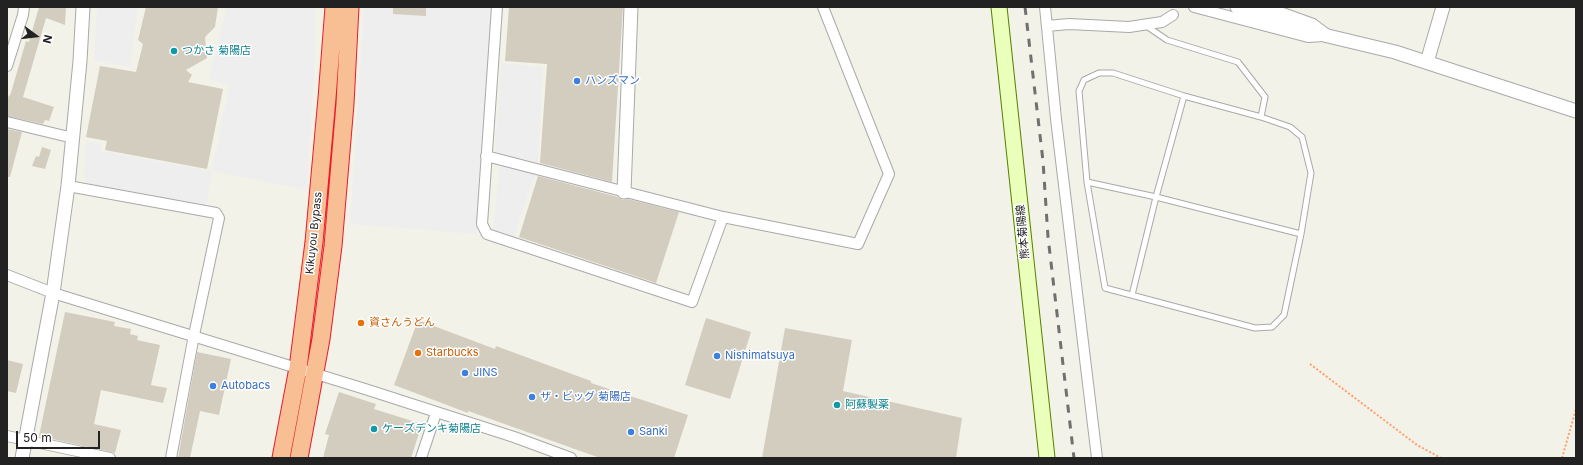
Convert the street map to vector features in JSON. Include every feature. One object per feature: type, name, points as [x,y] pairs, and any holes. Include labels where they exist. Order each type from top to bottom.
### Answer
[{"type":"highway","name":"Kikuyou Bypass","points":[[281,458],[298,368],[314,234],[334,7]]},
{"type":"highway","name":"Kikuyou Bypass","points":[[299,458],[321,338],[333,246],[345,104],[350,7]]},
{"type":"main road","name":"熊本菊陽線","points":[[999,7],[1048,458]]},
{"type":"street","points":[[7,66],[24,15],[24,7]]},
{"type":"street","points":[[22,458],[53,293],[68,186],[73,138],[82,7]]},
{"type":"street","points":[[497,7],[482,224],[487,234],[692,302],[723,217]]},
{"type":"street","points":[[624,192],[631,7]]},
{"type":"street","points":[[486,156],[723,217],[858,244],[889,174],[823,7]]},
{"type":"street","points":[[1045,7],[1097,458]]},
{"type":"street","points":[[1194,7],[1308,37],[1328,36]]},
{"type":"street","points":[[1237,7],[1328,36],[1396,52],[1576,111]]},
{"type":"street","points":[[1266,7],[1313,24],[1328,36]]},
{"type":"street","points":[[1427,62],[1443,7]]},
{"type":"street","points":[[1047,26],[1069,24],[1129,27],[1162,22],[1173,15]]},
{"type":"street","points":[[7,122],[73,138]]},
{"type":"street","points":[[68,186],[216,213],[219,218],[194,335],[171,458]]},
{"type":"street","points":[[7,275],[53,293],[314,373],[514,437],[570,458]]},
{"type":"street","points":[[421,458],[436,413]]},
{"type":"street","points":[[7,436],[99,457],[110,458]]},
{"type":"lane","points":[[1145,24],[1168,40],[1238,62],[1265,97],[1261,117]]},
{"type":"lane","points":[[1099,73],[1113,73],[1184,96],[1261,117],[1290,127],[1302,137],[1311,173],[1301,234],[1284,315],[1272,326],[1255,328],[1105,288],[1087,182],[1079,91],[1084,80],[1099,73]]},
{"type":"lane","points":[[1132,295],[1156,197],[1184,96]]},
{"type":"lane","points":[[1087,182],[1156,197],[1301,234]]},
{"type":"path","points":[[1310,364],[1417,445],[1440,458]]},
{"type":"path","points":[[1562,458],[1576,409]]},
{"type":"shaded area","points":[[97,7],[138,7],[130,67],[94,61]]},
{"type":"shaded area","points":[[227,7],[314,7],[314,74],[307,190],[212,171],[229,86],[209,78]]},
{"type":"shaded area","points":[[364,7],[492,7],[477,234],[350,224]]},
{"type":"shaded area","points":[[501,63],[543,67],[538,163],[498,153],[495,150]]},
{"type":"shaded area","points":[[86,141],[101,144],[100,151],[212,171],[206,206],[87,184],[84,175]]},
{"type":"shaded area","points":[[500,165],[535,174],[514,236],[493,229]]},
{"type":"building","points":[[39,7],[66,7],[65,25],[46,18],[23,97],[54,107],[49,121],[45,120],[43,124],[7,116],[7,101],[9,95],[10,96],[26,41],[29,42]]},
{"type":"building","points":[[146,7],[218,7],[215,27],[205,37],[207,58],[186,70],[192,75],[188,82],[223,89],[207,169],[105,150],[107,141],[86,137],[100,66],[136,72],[143,44],[138,40]]},
{"type":"building","points":[[393,7],[426,7],[426,16],[393,14]]},
{"type":"building","points":[[509,7],[623,7],[612,182],[540,163],[547,64],[505,61]]},
{"type":"building","points":[[7,129],[22,132],[10,177],[7,177]]},
{"type":"building","points":[[42,147],[51,150],[45,169],[32,166],[36,156],[39,157]]},
{"type":"building","points":[[538,176],[618,197],[623,200],[628,199],[679,212],[656,283],[519,237]]},
{"type":"building","points":[[65,312],[115,322],[114,326],[131,329],[130,334],[138,336],[137,340],[160,345],[151,385],[167,388],[163,403],[101,390],[94,424],[121,430],[115,453],[39,436]]},
{"type":"building","points":[[706,318],[751,332],[730,399],[685,385]]},
{"type":"building","points":[[418,320],[495,349],[496,346],[591,381],[591,383],[688,415],[674,458],[600,458],[468,411],[468,413],[394,385]]},
{"type":"building","name":"阿蘇製薬","points":[[785,328],[852,340],[843,391],[962,418],[956,458],[762,458]]},
{"type":"building","points":[[197,352],[231,359],[219,415],[200,411],[190,458],[178,458]]},
{"type":"building","points":[[7,360],[23,364],[16,393],[7,391]]},
{"type":"building","name":"ケーズデンキ菊陽店","points":[[339,392],[376,404],[374,409],[422,424],[411,458],[323,458],[329,435],[325,434]]},
{"type":"railway","points":[[1025,7],[1043,161],[1048,237],[1074,458]]},
{"type":"place","name":"つかさ 菊陽店","points":[[174,51]]},
{"type":"place","name":"ハンズマン","points":[[577,81]]},
{"type":"place","name":"資さんうどん","points":[[361,323]]},
{"type":"place","name":"Starbucks","points":[[418,353]]},
{"type":"place","name":"Nishimatsuya","points":[[717,356]]},
{"type":"place","name":"JINS","points":[[465,373]]},
{"type":"place","name":"Autobacs","points":[[213,386]]},
{"type":"place","name":"ザ・ビッグ 菊陽店","points":[[532,397]]},
{"type":"place","name":"阿蘇製薬","points":[[837,405]]},
{"type":"place","name":"ケーズデンキ菊陽店","points":[[374,429]]},
{"type":"place","name":"Sanki","points":[[631,432]]}]
